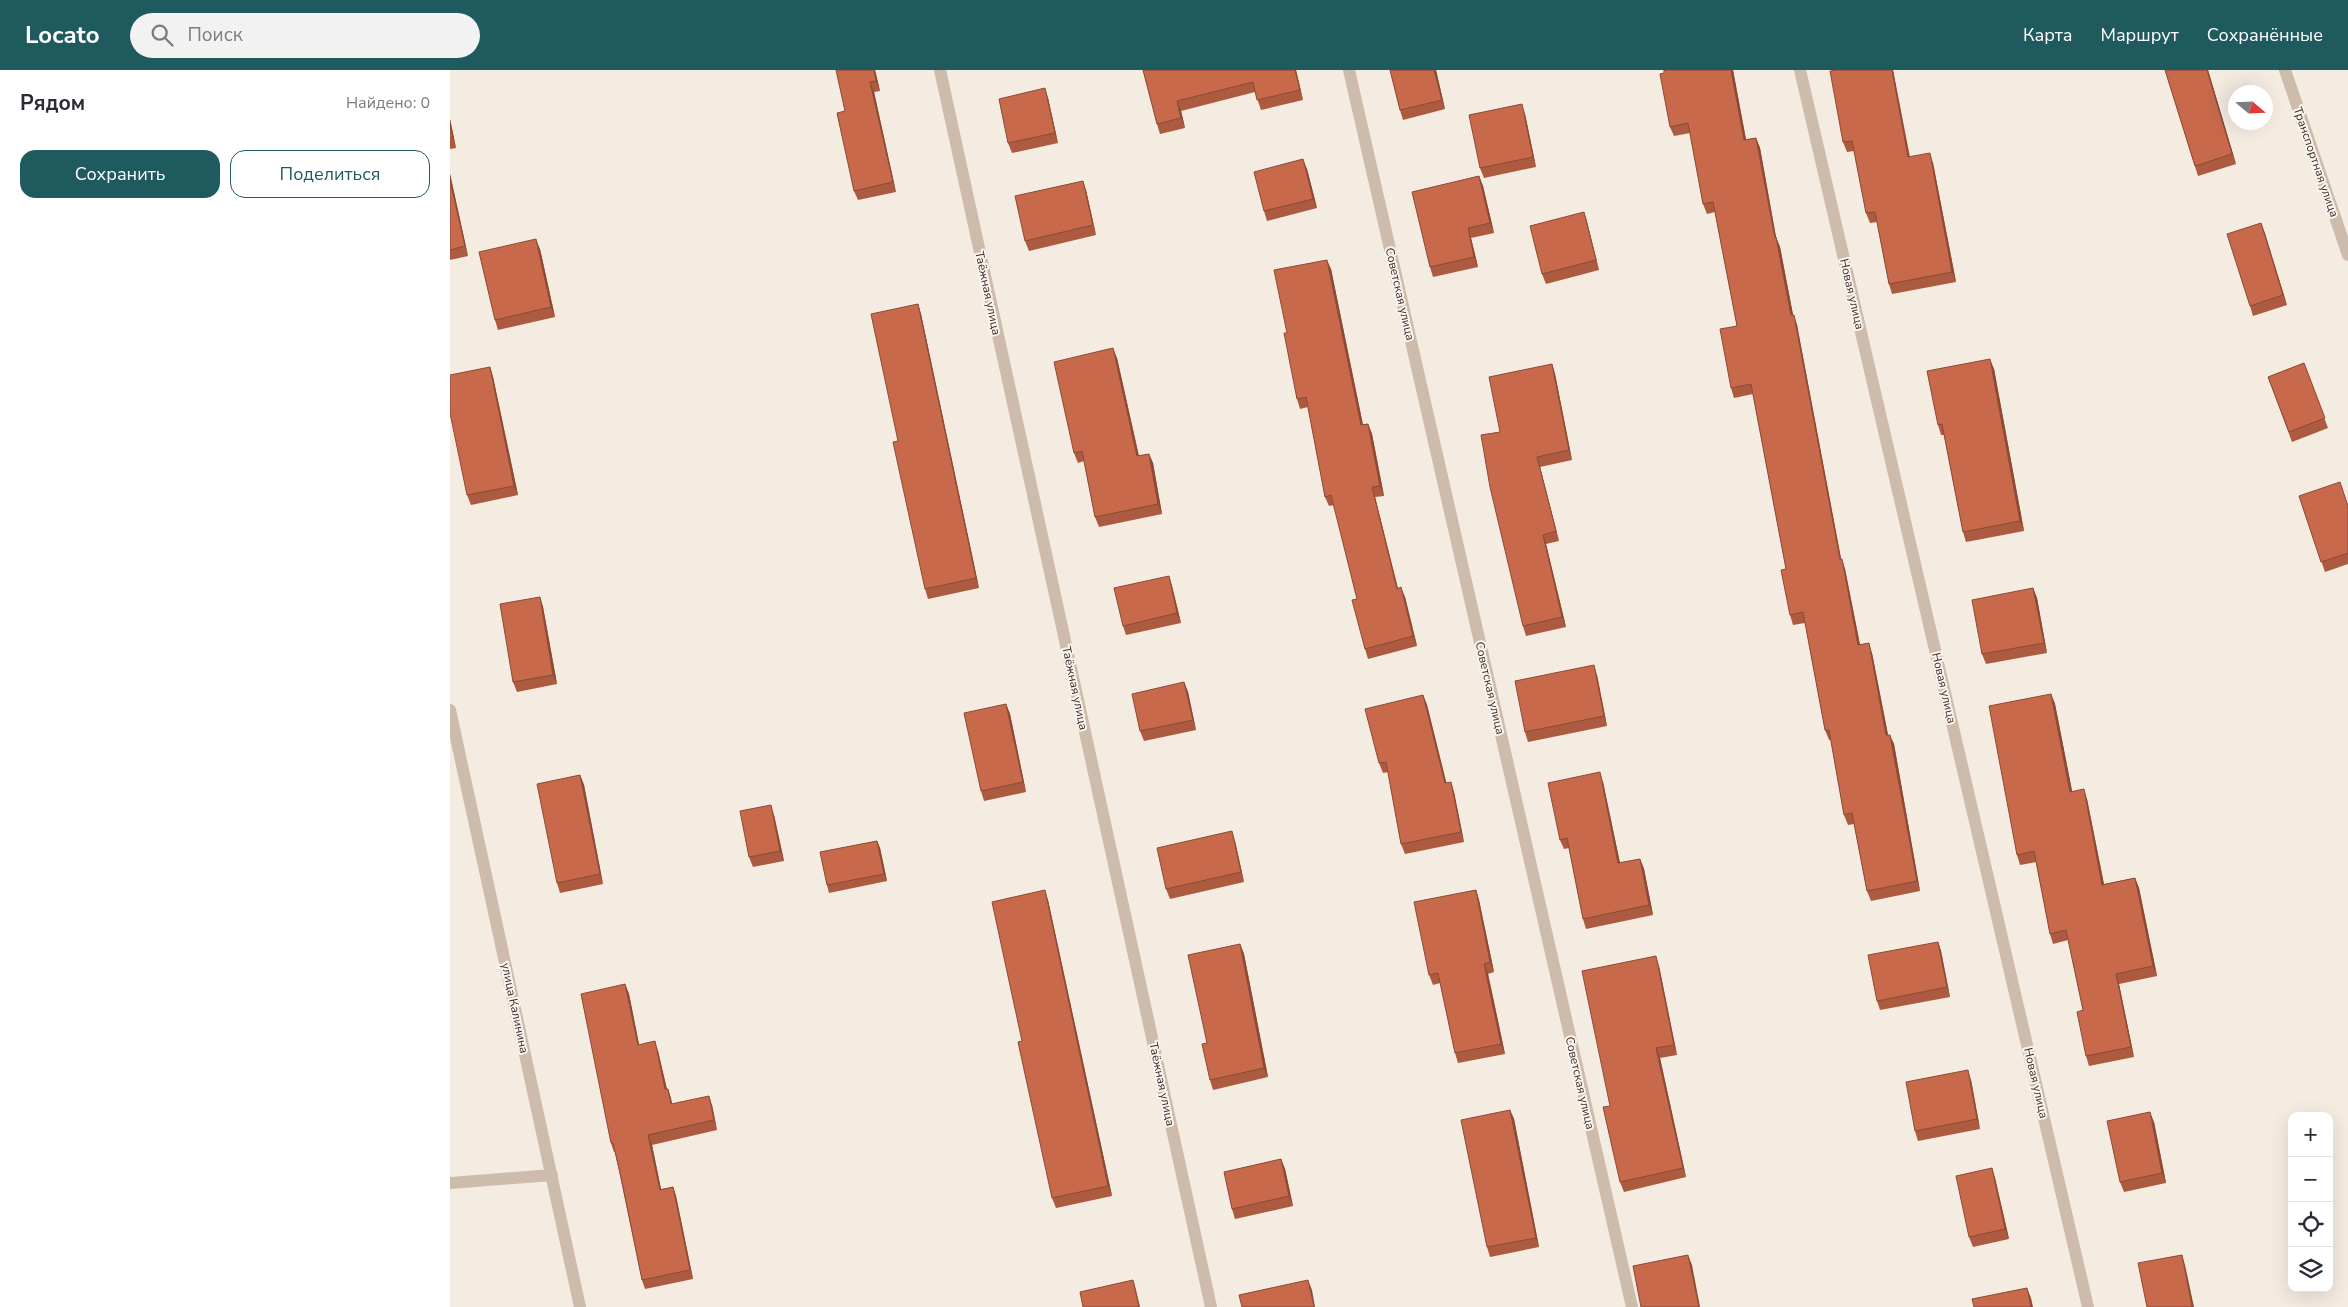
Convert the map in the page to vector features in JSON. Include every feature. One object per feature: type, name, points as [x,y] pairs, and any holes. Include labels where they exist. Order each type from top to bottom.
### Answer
[{"type":"street","name":"Таёжная улица","points":[[940,70],[1211,1307]]},
{"type":"street","name":"Советская улица","points":[[1349,70],[1632,1307]]},
{"type":"street","name":"Новая улица","points":[[1800,70],[2088,1307]]},
{"type":"street","name":"Транспортная улица","points":[[2285,70],[2348,255]]},
{"type":"street","name":"улица Калинина","points":[[450,710],[580,1307]]},
{"type":"street","points":[[450,1182],[552,1175]]},
{"type":"building","points":[[836,70],[874,70],[876,81],[870,82],[893,182],[854,191],[837,113],[845,111]]},
{"type":"building","points":[[1143,70],[1295,70],[1300,90],[1257,100],[1253,82],[1177,101],[1181,118],[1157,124]]},
{"type":"building","points":[[1390,70],[1434,70],[1442,100],[1400,110]]},
{"type":"building","points":[[1664,70],[1731,70],[1744,140],[1756,138],[1791,315],[1794,315],[1858,645],[1869,643],[1886,735],[1890,735],[1917,881],[1867,891],[1852,813],[1844,815],[1829,730],[1825,730],[1803,612],[1790,615],[1781,570],[1786,569],[1751,384],[1731,388],[1720,329],[1737,326],[1713,202],[1703,204],[1688,123],[1670,127],[1660,74],[1664,73]]},
{"type":"building","points":[[1892,70],[1908,157],[1930,153],[1952,272],[1889,284],[1875,212],[1866,213],[1852,141],[1843,142],[1830,71]]},
{"type":"building","points":[[2165,70],[2207,70],[2232,154],[2195,166]]},
{"type":"building","points":[[1045,88],[1055,133],[1008,143],[999,99]]},
{"type":"building","points":[[1522,104],[1533,157],[1480,168],[1469,115]]},
{"type":"building","points":[[450,126],[453,138],[450,138]]},
{"type":"building","points":[[1303,159],[1313,199],[1264,211],[1254,172]]},
{"type":"building","points":[[1479,176],[1490,223],[1468,228],[1474,257],[1430,267],[1412,192]]},
{"type":"building","points":[[450,180],[465,246],[450,250]]},
{"type":"building","points":[[1083,181],[1093,225],[1025,241],[1015,196]]},
{"type":"building","points":[[1584,212],[1596,260],[1542,274],[1530,226]]},
{"type":"building","points":[[2261,223],[2283,295],[2250,306],[2227,234]]},
{"type":"building","points":[[536,239],[551,307],[495,320],[479,252]]},
{"type":"building","points":[[1327,260],[1361,425],[1368,424],[1380,486],[1372,487],[1397,589],[1401,587],[1413,636],[1365,649],[1352,600],[1357,599],[1331,495],[1325,497],[1306,397],[1297,399],[1284,333],[1287,333],[1274,270]]},
{"type":"building","points":[[918,304],[976,578],[925,589],[893,442],[898,441],[871,314]]},
{"type":"building","points":[[1113,348],[1137,456],[1149,454],[1158,504],[1095,517],[1082,451],[1074,453],[1054,362]]},
{"type":"building","points":[[1990,359],[2020,521],[1963,532],[1942,424],[1938,425],[1927,371]]},
{"type":"building","points":[[2304,363],[2325,418],[2289,432],[2268,377]]},
{"type":"building","points":[[1552,364],[1569,450],[1537,457],[1556,531],[1543,535],[1562,617],[1523,626],[1490,487],[1481,435],[1500,432],[1489,377]]},
{"type":"building","points":[[490,367],[514,486],[467,495],[450,413],[450,375]]},
{"type":"building","points":[[2340,482],[2348,506],[2348,553],[2321,562],[2299,496]]},
{"type":"building","points":[[1169,576],[1177,613],[1123,626],[1114,588]]},
{"type":"building","points":[[2033,588],[2044,643],[1982,654],[1972,600]]},
{"type":"building","points":[[540,597],[553,675],[513,682],[500,604]]},
{"type":"building","points":[[1594,665],[1604,716],[1525,732],[1515,681]]},
{"type":"building","points":[[1184,682],[1193,720],[1140,731],[1132,694]]},
{"type":"building","points":[[2051,694],[2070,792],[2084,789],[2102,885],[2135,878],[2153,966],[2116,974],[2131,1047],[2086,1056],[2077,1012],[2083,1010],[2066,930],[2050,934],[2034,851],[2017,855],[1989,706]]},
{"type":"building","points":[[1423,695],[1445,783],[1451,782],[1461,832],[1401,844],[1386,762],[1379,763],[1365,709]]},
{"type":"building","points":[[1006,704],[1023,782],[981,791],[964,713]]},
{"type":"building","points":[[1600,772],[1618,863],[1640,859],[1649,905],[1583,919],[1567,838],[1560,840],[1548,783]]},
{"type":"building","points":[[580,775],[600,874],[557,883],[537,784]]},
{"type":"building","points":[[771,805],[780,851],[749,857],[740,811]]},
{"type":"building","points":[[1232,831],[1241,872],[1166,889],[1157,848]]},
{"type":"building","points":[[877,841],[884,874],[827,885],[820,852]]},
{"type":"building","points":[[1045,890],[1108,1186],[1052,1198],[1018,1042],[1022,1041],[992,902]]},
{"type":"building","points":[[1476,890],[1490,962],[1484,964],[1501,1044],[1455,1053],[1438,973],[1429,975],[1414,902]]},
{"type":"building","points":[[1938,942],[1947,987],[1877,1001],[1868,955]]},
{"type":"building","points":[[1240,944],[1264,1068],[1210,1080],[1202,1044],[1207,1043],[1188,955]]},
{"type":"building","points":[[1656,956],[1674,1045],[1656,1048],[1683,1168],[1620,1182],[1603,1107],[1610,1106],[1582,971]]},
{"type":"building","points":[[625,984],[638,1045],[655,1041],[665,1089],[668,1089],[671,1104],[709,1096],[714,1120],[648,1135],[660,1190],[673,1187],[690,1270],[642,1280],[621,1177],[613,1143],[611,1143],[581,994]]},
{"type":"building","points":[[1968,1070],[1977,1119],[1915,1131],[1906,1082]]},
{"type":"building","points":[[1510,1110],[1536,1238],[1487,1247],[1461,1120]]},
{"type":"building","points":[[2150,1112],[2162,1173],[2120,1182],[2107,1121]]},
{"type":"building","points":[[1281,1159],[1289,1196],[1232,1209],[1224,1172]]},
{"type":"building","points":[[1992,1168],[2005,1229],[1969,1237],[1956,1176]]},
{"type":"building","points":[[1688,1255],[1699,1307],[1641,1307],[1633,1266]]},
{"type":"building","points":[[2182,1255],[2192,1307],[2147,1307],[2138,1263]]},
{"type":"building","points":[[1133,1280],[1139,1307],[1083,1307],[1080,1292]]},
{"type":"building","points":[[1308,1280],[1314,1307],[1242,1307],[1239,1295]]},
{"type":"building","points":[[2027,1288],[2031,1307],[1974,1307],[1972,1299]]}]
